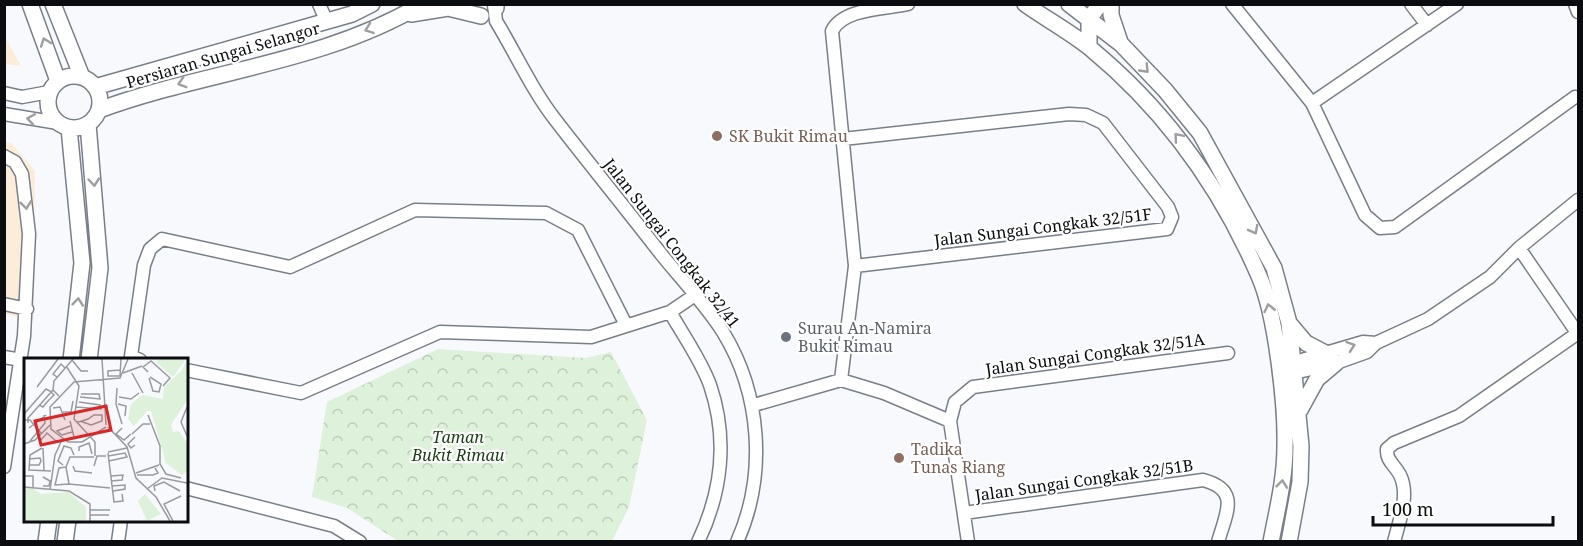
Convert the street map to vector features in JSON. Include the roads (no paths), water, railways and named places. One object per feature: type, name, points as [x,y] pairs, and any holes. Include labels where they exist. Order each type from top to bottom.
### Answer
[{"type":"main road","points":[[30,4],[54,87],[48,109],[63,126],[82,263],[71,358]]},
{"type":"main road","points":[[53,4],[82,77]]},
{"type":"main road","name":"Persiaran Sungai Selangor","points":[[95,87],[352,14],[372,4]]},
{"type":"main road","name":"Persiaran Sungai Selangor","points":[[99,110],[188,81],[298,55],[402,16],[422,4]]},
{"type":"main road","points":[[1025,4],[1089,47],[1143,98],[1182,140],[1209,181],[1260,277],[1269,308],[1285,446],[1282,485],[1271,542]]},
{"type":"main road","points":[[1069,4],[1121,44],[1165,90],[1200,133],[1225,173],[1274,268],[1289,323],[1299,412],[1300,482],[1289,542]]},
{"type":"main road","points":[[1089,47],[1089,19],[1100,4]]},
{"type":"main road","points":[[1112,4],[1111,15],[1121,44]]},
{"type":"main road","points":[[402,16],[448,8],[478,10]]},
{"type":"main road","points":[[54,87],[74,76],[82,77],[95,87],[99,94],[99,110],[88,124],[100,268],[89,358]]},
{"type":"main road","points":[[63,126],[88,124]]},
{"type":"main road","points":[[1209,181],[1225,173]]},
{"type":"main road","points":[[1289,323],[1306,344],[1332,359],[1317,379],[1299,412]]},
{"type":"main road","points":[[46,542],[49,522]]},
{"type":"main road","points":[[65,542],[68,522]]},
{"type":"street","points":[[320,4],[326,20]]},
{"type":"street","points":[[841,380],[855,266],[831,38],[836,22],[846,16],[908,4]]},
{"type":"street","points":[[1232,4],[1312,103],[1365,215],[1380,228],[1388,230],[1575,97]]},
{"type":"street","points":[[1411,4],[1427,25]]},
{"type":"street","points":[[1312,103],[1457,4]]},
{"type":"street","points":[[1575,4],[1578,12]]},
{"type":"street","points":[[478,10],[496,9]]},
{"type":"street","name":"Jalan Sungai Congkak 32/41","points":[[496,9],[555,120],[723,333],[754,405],[756,459],[746,516],[737,542]]},
{"type":"street","points":[[4,93],[22,97],[54,87]]},
{"type":"street","points":[[4,114],[63,126]]},
{"type":"street","name":"Jalan Sungai Congkak 32/51F","points":[[843,139],[1069,114],[1086,115],[1103,123],[1168,207],[1172,217],[1167,229],[855,266]]},
{"type":"street","points":[[4,156],[15,162],[22,174],[29,234],[27,309],[4,467]]},
{"type":"street","points":[[1278,371],[1332,359],[1363,342],[1376,342],[1428,319],[1461,299],[1490,277],[1519,248],[1578,201]]},
{"type":"street","points":[[136,358],[132,356],[133,339],[144,265],[150,249],[162,239],[290,267],[415,210],[546,213],[578,230],[626,325]]},
{"type":"street","points":[[1395,542],[1404,490],[1400,476],[1387,456],[1387,450],[1394,442],[1459,416],[1578,334],[1519,248]]},
{"type":"street","points":[[188,370],[302,393],[440,332],[591,338],[670,312],[695,295]]},
{"type":"street","points":[[4,304],[27,309]]},
{"type":"street","points":[[670,312],[710,383],[721,427],[722,458],[708,521],[698,542]]},
{"type":"street","name":"Jalan Sungai Congkak 32/51A","points":[[950,421],[955,402],[973,387],[1228,353]]},
{"type":"street","points":[[4,357],[21,360]]},
{"type":"street","points":[[754,405],[841,380],[884,393],[950,421],[968,542]]},
{"type":"street","name":"Jalan Sungai Congkak 32/51B","points":[[964,513],[1203,480],[1217,484],[1227,494],[1228,506],[1218,542]]},
{"type":"street","points":[[188,489],[334,526],[360,542]]},
{"type":"street","points":[[118,542],[122,522]]},
{"type":"place","name":"SK Bukit Rimau","points":[[717,136]]},
{"type":"place","name":"Surau An-Namira Bukit Rimau","points":[[786,337]]},
{"type":"place","name":"Tadika Tunas Riang","points":[[899,458]]},
{"type":"park label","name":"Taman Bukit Rimau","points":[[458,446]]}]
